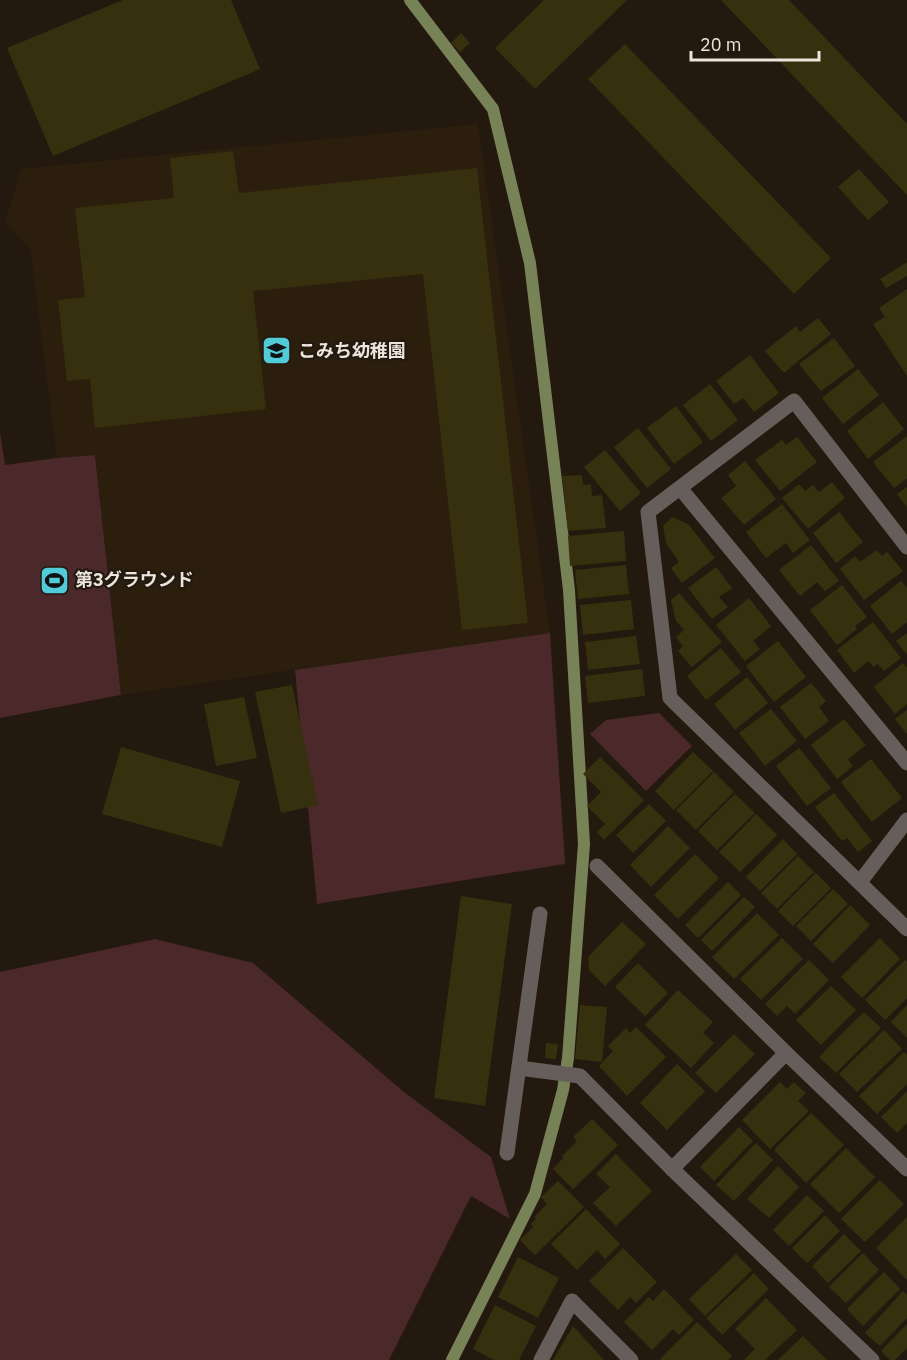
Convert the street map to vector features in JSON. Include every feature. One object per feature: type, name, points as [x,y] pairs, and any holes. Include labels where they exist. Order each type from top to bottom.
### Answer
[{"type":"street","points":[[907,547],[794,401],[648,512],[670,698],[907,928]]},
{"type":"street","points":[[680,488],[907,763]]},
{"type":"street","points":[[860,882],[907,820]]},
{"type":"street","points":[[597,866],[907,1169]]},
{"type":"street","points":[[507,1153],[540,914]]},
{"type":"street","points":[[672,1168],[786,1053]]},
{"type":"street","points":[[519,1068],[580,1076],[672,1168],[872,1360]]},
{"type":"street","points":[[541,1360],[572,1301],[631,1360]]},
{"type":"shaded area","name":"こみち幼稚園","points":[[478,124],[550,633],[121,695],[95,455],[57,458],[30,248],[5,222],[21,169]]},
{"type":"shaded area","name":"第3グラウンド","points":[[0,433],[5,465],[95,455],[121,695],[0,718]]},
{"type":"shaded area","points":[[550,633],[565,864],[317,904],[295,670]]},
{"type":"shaded area","points":[[659,713],[692,746],[646,791],[590,734],[606,720]]},
{"type":"shaded area","points":[[155,939],[253,963],[404,1092],[491,1157],[510,1219],[471,1196],[389,1360],[0,1360],[0,972]]},
{"type":"building","points":[[123,0],[231,0],[260,69],[53,156],[7,48]]},
{"type":"building","points":[[544,0],[627,0],[535,89],[495,48]]},
{"type":"building","points":[[721,0],[789,0],[907,124],[907,195]]},
{"type":"building","points":[[461,33],[470,43],[460,52],[451,43]]},
{"type":"building","points":[[625,44],[831,258],[794,294],[588,79]]},
{"type":"building","points":[[233,151],[239,193],[477,168],[528,623],[462,630],[423,274],[253,291],[266,409],[95,428],[90,379],[67,381],[58,300],[85,297],[75,208],[174,198],[170,158]]},
{"type":"building","points":[[859,169],[889,202],[868,220],[838,187]]},
{"type":"building","points":[[907,262],[907,276],[886,288],[880,279]]},
{"type":"building","points":[[907,289],[907,376],[873,324],[885,317],[879,308]]},
{"type":"building","points":[[818,318],[831,334],[784,373],[765,351],[796,326],[800,332]]},
{"type":"building","points":[[834,338],[855,366],[821,391],[799,364]]},
{"type":"building","points":[[750,355],[779,393],[754,412],[743,398],[734,404],[716,381]]},
{"type":"building","points":[[858,369],[879,395],[843,424],[822,398]]},
{"type":"building","points":[[710,384],[738,420],[711,441],[683,405]]},
{"type":"building","points":[[883,402],[904,429],[868,459],[847,431]]},
{"type":"building","points":[[676,406],[703,442],[674,464],[647,428]]},
{"type":"building","points":[[638,428],[671,469],[647,488],[614,447]]},
{"type":"building","points":[[907,436],[907,478],[894,488],[873,462]]},
{"type":"building","points":[[797,437],[817,462],[780,491],[755,460],[782,440],[786,445]]},
{"type":"building","points":[[605,450],[641,493],[620,511],[584,467]]},
{"type":"building","points":[[745,461],[776,499],[744,525],[721,498],[736,486],[728,475]]},
{"type":"building","points":[[582,475],[583,485],[591,484],[592,496],[602,495],[606,528],[568,531],[562,476]]},
{"type":"building","points":[[832,482],[845,498],[808,529],[782,498],[799,484],[805,491],[813,485],[819,492]]},
{"type":"building","points":[[907,487],[907,507],[897,494]]},
{"type":"building","points":[[782,504],[810,540],[793,553],[786,543],[766,558],[746,532]]},
{"type":"building","points":[[839,512],[863,542],[836,563],[813,533]]},
{"type":"building","points":[[672,517],[688,524],[715,558],[682,583],[671,568],[679,562],[666,543],[663,526]]},
{"type":"building","points":[[624,531],[626,561],[570,566],[568,536]]},
{"type":"building","points":[[811,545],[839,581],[825,591],[817,582],[800,596],[779,570]]},
{"type":"building","points":[[877,550],[882,556],[887,552],[903,571],[864,600],[840,569],[855,556],[860,562]]},
{"type":"building","points":[[626,565],[629,594],[578,599],[575,570]]},
{"type":"building","points":[[716,567],[732,588],[719,597],[728,607],[712,619],[688,588]]},
{"type":"building","points":[[901,581],[907,588],[907,622],[892,634],[870,606]]},
{"type":"building","points":[[842,585],[867,617],[855,626],[857,629],[837,645],[810,610]]},
{"type":"building","points":[[679,593],[722,642],[692,667],[678,651],[683,646],[676,637],[684,630],[676,621],[671,600]]},
{"type":"building","points":[[749,598],[771,626],[753,641],[760,649],[745,661],[716,625]]},
{"type":"building","points":[[631,600],[634,629],[583,635],[580,605]]},
{"type":"building","points":[[873,622],[901,658],[884,671],[878,664],[873,667],[868,661],[854,673],[837,650]]},
{"type":"building","points":[[907,633],[907,655],[896,641]]},
{"type":"building","points":[[636,636],[640,664],[588,670],[585,642]]},
{"type":"building","points":[[778,641],[806,677],[774,702],[746,666]]},
{"type":"building","points":[[721,648],[741,672],[706,700],[687,676]]},
{"type":"building","points":[[903,663],[907,668],[907,704],[895,714],[874,687]]},
{"type":"building","points":[[642,669],[645,696],[588,703],[585,676]]},
{"type":"building","points":[[747,677],[768,703],[735,730],[714,704]]},
{"type":"building","points":[[811,683],[826,701],[819,707],[829,721],[805,739],[780,707]]},
{"type":"building","points":[[292,685],[318,805],[281,813],[255,692]]},
{"type":"building","points":[[244,697],[257,758],[216,766],[204,704]]},
{"type":"building","points":[[771,709],[797,741],[765,766],[739,733]]},
{"type":"building","points":[[907,710],[907,734],[895,719]]},
{"type":"building","points":[[844,719],[866,745],[848,759],[853,766],[837,779],[811,745]]},
{"type":"building","points":[[121,747],[240,781],[222,847],[102,814]]},
{"type":"building","points":[[799,748],[831,788],[807,806],[776,766]]},
{"type":"building","points":[[693,752],[713,771],[674,810],[655,791]]},
{"type":"building","points":[[600,757],[644,800],[604,840],[597,832],[605,824],[587,806],[601,792],[583,774]]},
{"type":"building","points":[[871,759],[902,798],[872,822],[841,782]]},
{"type":"building","points":[[714,772],[734,792],[696,830],[676,810]]},
{"type":"building","points":[[834,793],[872,841],[858,852],[847,838],[842,841],[815,807]]},
{"type":"building","points":[[735,794],[755,813],[717,850],[698,831]]},
{"type":"building","points":[[649,804],[666,821],[633,853],[616,835]]},
{"type":"building","points":[[756,814],[777,835],[740,872],[719,852]]},
{"type":"building","points":[[668,826],[690,848],[651,887],[630,865]]},
{"type":"building","points":[[783,839],[797,854],[760,891],[746,877]]},
{"type":"building","points":[[695,854],[719,878],[678,919],[654,895]]},
{"type":"building","points":[[798,856],[814,872],[777,909],[761,893]]},
{"type":"building","points":[[816,873],[831,888],[793,926],[778,911]]},
{"type":"building","points":[[728,882],[741,895],[698,938],[685,925]]},
{"type":"building","points":[[833,889],[848,904],[811,941],[796,926]]},
{"type":"building","points":[[461,896],[512,904],[485,1106],[434,1098]]},
{"type":"building","points":[[744,897],[755,907],[712,951],[701,940]]},
{"type":"building","points":[[850,905],[870,925],[833,963],[813,944]]},
{"type":"building","points":[[757,913],[779,935],[734,979],[712,957]]},
{"type":"building","points":[[622,922],[646,944],[605,986],[589,970],[588,957]]},
{"type":"building","points":[[782,938],[803,959],[761,1000],[740,979]]},
{"type":"building","points":[[880,938],[900,959],[862,998],[841,977]]},
{"type":"building","points":[[809,960],[829,980],[795,1014],[787,1006],[777,1016],[765,1004]]},
{"type":"building","points":[[905,960],[907,962],[907,998],[885,1020],[865,1000]]},
{"type":"building","points":[[638,963],[668,993],[645,1016],[615,987]]},
{"type":"building","points":[[831,986],[856,1010],[821,1045],[796,1020]]},
{"type":"building","points":[[678,990],[713,1022],[703,1033],[714,1043],[691,1068],[645,1025]]},
{"type":"building","points":[[580,1005],[607,1007],[602,1062],[575,1059]]},
{"type":"building","points":[[907,1005],[907,1038],[891,1022]]},
{"type":"building","points":[[864,1012],[881,1028],[836,1073],[819,1057]]},
{"type":"building","points":[[636,1027],[666,1057],[627,1096],[599,1066],[613,1051],[608,1046],[626,1028],[630,1033]]},
{"type":"building","points":[[884,1030],[902,1049],[857,1092],[839,1074]]},
{"type":"building","points":[[734,1034],[755,1054],[716,1093],[695,1073]]},
{"type":"building","points":[[546,1043],[558,1044],[556,1059],[545,1058]]},
{"type":"building","points":[[904,1052],[907,1055],[907,1084],[877,1114],[859,1096]]},
{"type":"building","points":[[677,1064],[705,1091],[667,1130],[640,1103]]},
{"type":"building","points":[[780,1082],[787,1089],[794,1082],[806,1093],[798,1101],[809,1111],[770,1149],[742,1120]]},
{"type":"building","points":[[907,1091],[907,1123],[897,1133],[881,1117]]},
{"type":"building","points":[[811,1113],[844,1145],[806,1183],[774,1150]]},
{"type":"building","points":[[592,1119],[618,1145],[573,1189],[553,1169],[577,1141],[573,1137]]},
{"type":"building","points":[[739,1127],[753,1141],[714,1181],[700,1167]]},
{"type":"building","points":[[756,1143],[773,1160],[734,1201],[716,1185]]},
{"type":"building","points":[[846,1148],[875,1177],[839,1213],[810,1184]]},
{"type":"building","points":[[616,1154],[652,1191],[616,1226],[593,1203],[610,1187],[596,1174]]},
{"type":"building","points":[[778,1166],[799,1187],[769,1218],[747,1199]]},
{"type":"building","points":[[880,1180],[904,1204],[865,1242],[841,1219]]},
{"type":"building","points":[[558,1181],[584,1207],[535,1255],[520,1240],[533,1227],[531,1224],[536,1219],[534,1217],[547,1204],[541,1197]]},
{"type":"building","points":[[807,1195],[824,1211],[789,1246],[773,1230]]},
{"type":"building","points":[[586,1209],[620,1244],[605,1259],[597,1250],[577,1270],[551,1244]]},
{"type":"building","points":[[825,1215],[840,1231],[807,1263],[792,1248]]},
{"type":"building","points":[[907,1217],[907,1280],[876,1248]]},
{"type":"building","points":[[844,1234],[861,1251],[828,1283],[812,1266]]},
{"type":"building","points":[[623,1248],[657,1282],[636,1303],[630,1297],[618,1310],[589,1281]]},
{"type":"building","points":[[863,1253],[879,1270],[846,1303],[829,1287]]},
{"type":"building","points":[[736,1254],[752,1270],[705,1316],[689,1299]]},
{"type":"building","points":[[518,1257],[559,1278],[538,1318],[498,1297]]},
{"type":"building","points":[[884,1272],[900,1289],[863,1326],[847,1309]]},
{"type":"building","points":[[754,1273],[769,1289],[722,1335],[706,1318]]},
{"type":"building","points":[[664,1289],[694,1320],[679,1335],[673,1329],[652,1350],[624,1322],[649,1297],[653,1301]]},
{"type":"building","points":[[903,1291],[907,1295],[907,1318],[880,1346],[865,1333]]},
{"type":"building","points":[[766,1298],[797,1330],[765,1360],[744,1360],[755,1349],[735,1329]]},
{"type":"building","points":[[495,1305],[536,1326],[519,1360],[494,1360],[473,1349]]},
{"type":"building","points":[[697,1322],[732,1356],[728,1360],[661,1360],[660,1359]]},
{"type":"building","points":[[907,1324],[907,1348],[895,1360],[890,1360],[881,1351]]},
{"type":"building","points":[[573,1326],[604,1360],[553,1360]]},
{"type":"building","points":[[803,1336],[827,1360],[778,1360]]},
{"type":"waterway","points":[[410,0],[493,109],[530,263],[569,590],[584,844],[568,1058],[563,1090],[535,1194],[452,1360]]},
{"type":"place","name":"こみち幼稚園","points":[[277,351]]},
{"type":"place","name":"第3グラウンド","points":[[54,580]]}]
